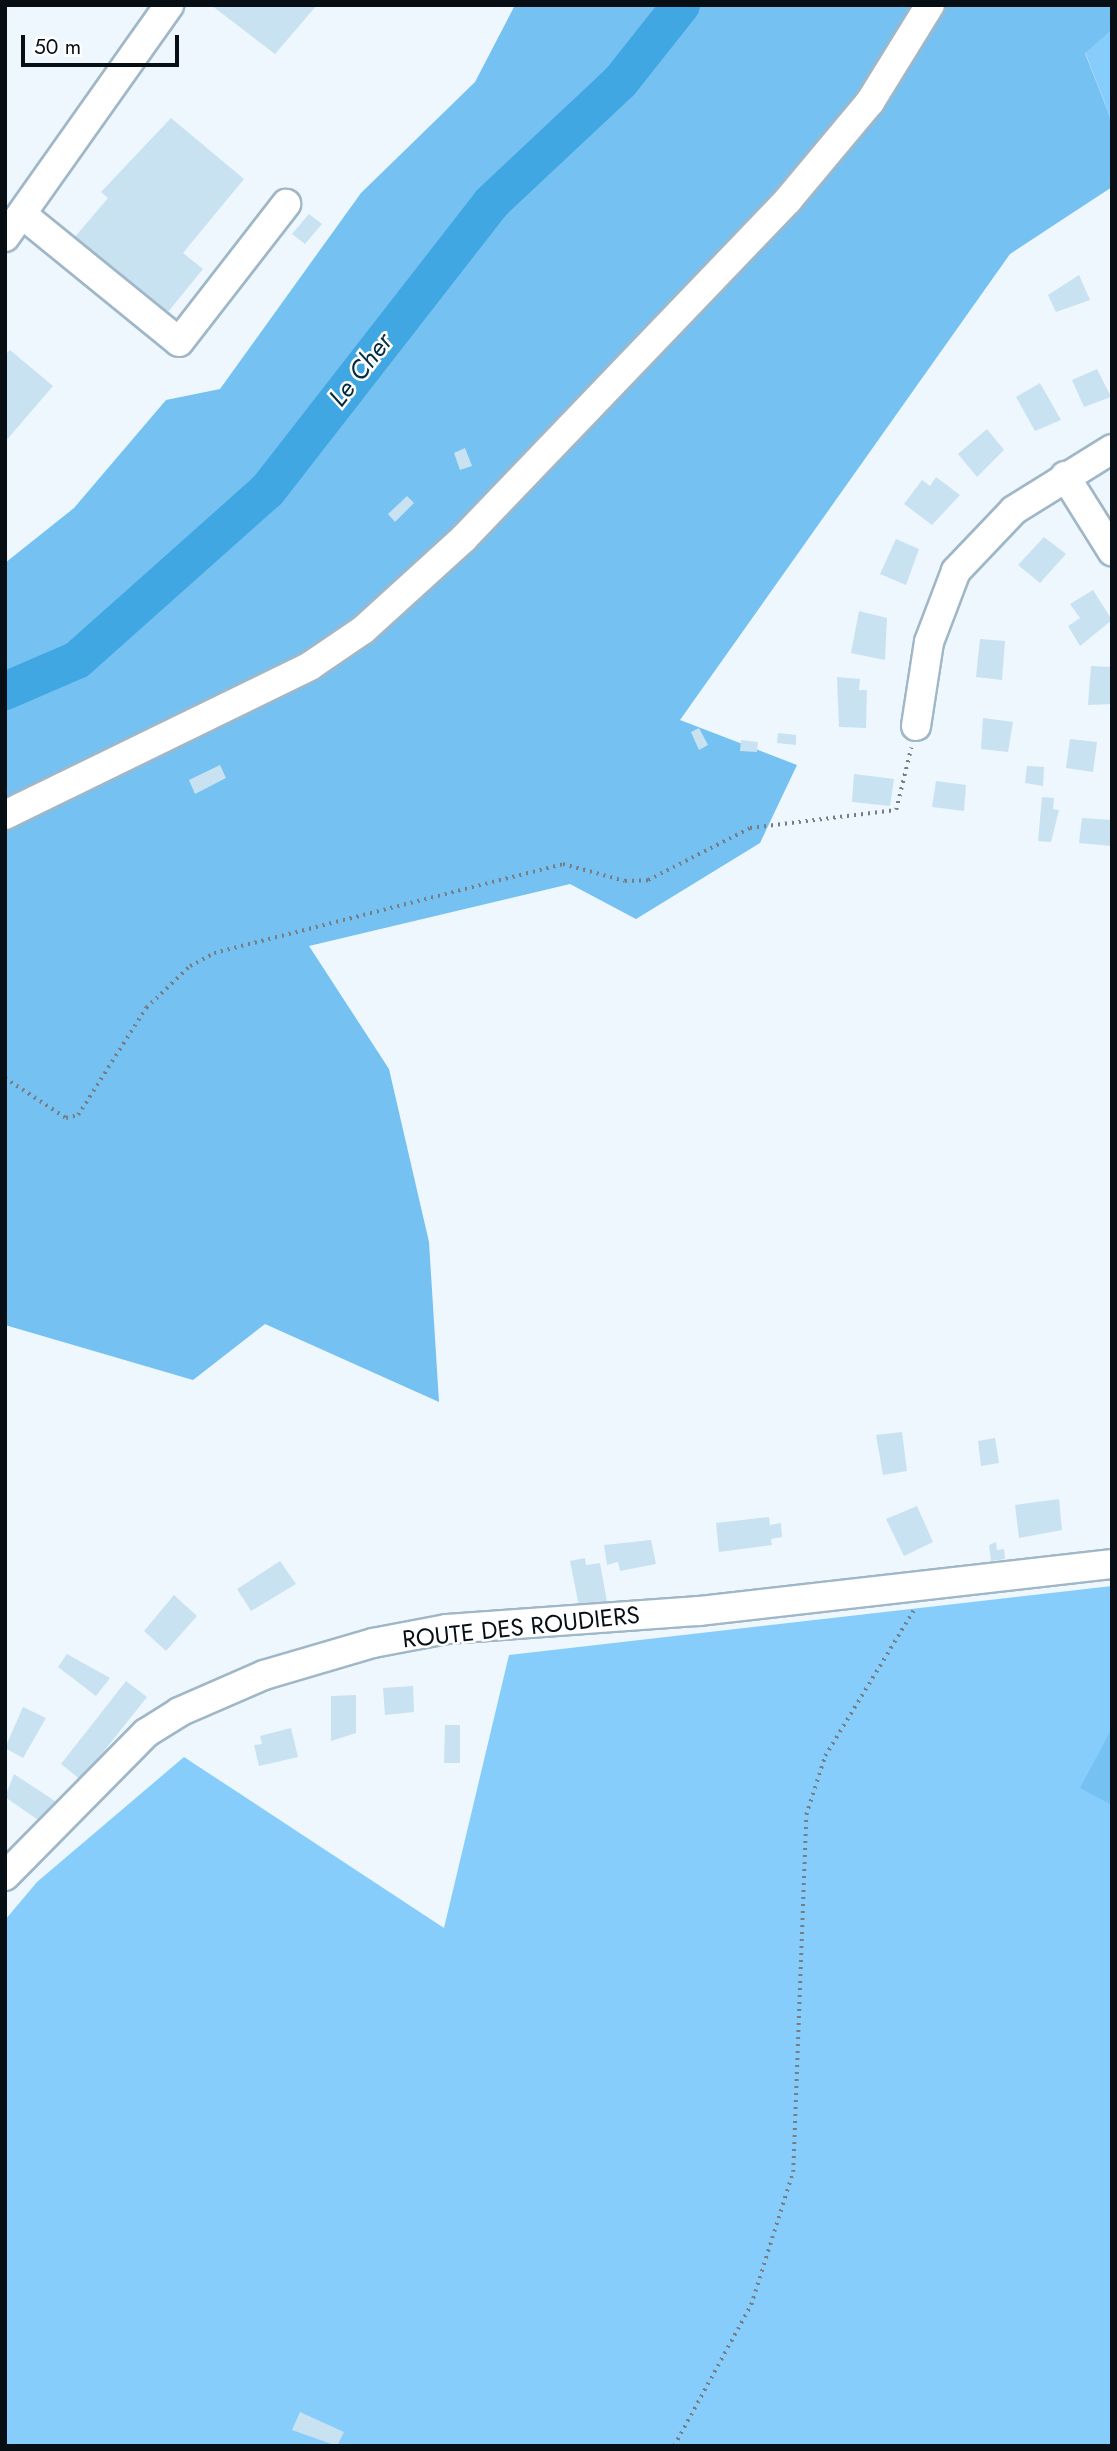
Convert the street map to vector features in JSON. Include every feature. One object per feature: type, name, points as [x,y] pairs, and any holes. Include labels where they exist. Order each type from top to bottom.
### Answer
[{"type":"street","points":[[5,237],[169,5]]},
{"type":"street","points":[[5,815],[310,666],[363,630],[464,538],[788,200],[870,102],[930,5]]},
{"type":"street","points":[[23,215],[179,342],[286,204]]},
{"type":"street","points":[[916,726],[929,642],[956,571],[1014,510],[1112,449]]},
{"type":"street","points":[[1065,476],[1112,551]]},
{"type":"street","name":"ROUTE DES ROUDIERS","points":[[5,1876],[146,1733],[264,1675],[447,1629],[699,1611],[1112,1564]]},
{"type":"path","points":[[5,1078],[65,1118],[78,1115],[146,1008],[190,966],[214,953],[563,864],[625,881],[648,880],[750,828],[897,810],[916,726]]},
{"type":"path","points":[[674,2446],[751,2305],[793,2172],[806,1815],[825,1756],[909,1620],[921,1586]]},
{"type":"shaded area","points":[[515,5],[1112,5],[1112,30],[1085,53],[1112,122],[1112,187],[1010,254],[680,720],[797,765],[760,843],[636,919],[570,884],[309,946],[389,1069],[429,1242],[439,1402],[265,1324],[193,1380],[5,1325],[5,563],[74,508],[166,400],[220,389],[361,193],[475,82]]},
{"type":"shaded area","points":[[1112,30],[1112,122],[1085,52]]},
{"type":"shaded area","points":[[1112,1586],[1112,2446],[5,2446],[5,1920],[37,1882],[184,1757],[444,1928],[509,1655]]},
{"type":"shaded area","points":[[1112,1728],[1112,1805],[1080,1788]]},
{"type":"building","points":[[211,5],[317,5],[275,54]]},
{"type":"building","points":[[171,118],[244,179],[183,253],[203,269],[168,312],[74,238],[108,198],[101,192]]},
{"type":"building","points":[[309,214],[322,224],[305,244],[292,234]]},
{"type":"building","points":[[1079,275],[1090,300],[1056,312],[1048,295]]},
{"type":"building","points":[[10,350],[53,386],[5,442],[5,355]]},
{"type":"building","points":[[1097,369],[1111,397],[1084,407],[1072,380]]},
{"type":"building","points":[[1040,383],[1061,420],[1035,431],[1016,397]]},
{"type":"building","points":[[987,429],[1004,450],[977,477],[958,454]]},
{"type":"building","points":[[465,448],[472,466],[460,470],[454,453]]},
{"type":"building","points":[[936,477],[960,495],[932,525],[904,504],[922,480],[930,486]]},
{"type":"building","points":[[407,496],[414,503],[395,522],[388,514]]},
{"type":"building","points":[[1044,537],[1066,554],[1040,583],[1018,565]]},
{"type":"building","points":[[896,539],[919,549],[906,585],[880,574]]},
{"type":"building","points":[[1093,590],[1112,620],[1080,646],[1068,626],[1080,618],[1070,604]]},
{"type":"building","points":[[859,611],[887,618],[885,660],[851,653]]},
{"type":"building","points":[[980,639],[1005,641],[1002,680],[976,677]]},
{"type":"building","points":[[1091,666],[1112,667],[1112,704],[1088,705]]},
{"type":"building","points":[[837,677],[860,679],[859,690],[867,690],[866,728],[839,727]]},
{"type":"building","points":[[983,718],[1013,722],[1008,752],[981,749]]},
{"type":"building","points":[[699,728],[708,745],[699,750],[691,732]]},
{"type":"building","points":[[778,733],[796,735],[796,745],[777,743]]},
{"type":"building","points":[[1070,739],[1097,742],[1093,772],[1066,768]]},
{"type":"building","points":[[741,740],[758,742],[757,752],[740,751]]},
{"type":"building","points":[[220,765],[226,778],[195,794],[189,780]]},
{"type":"building","points":[[1027,766],[1044,767],[1043,786],[1025,783]]},
{"type":"building","points":[[854,774],[894,779],[890,806],[852,802]]},
{"type":"building","points":[[936,781],[966,785],[964,811],[932,807]]},
{"type":"building","points":[[1042,797],[1054,798],[1053,809],[1059,810],[1051,842],[1038,841]]},
{"type":"building","points":[[1082,818],[1112,820],[1112,846],[1079,843]]},
{"type":"building","points":[[902,1432],[907,1471],[883,1475],[876,1435]]},
{"type":"building","points":[[995,1438],[999,1463],[981,1466],[978,1441]]},
{"type":"building","points":[[1059,1499],[1062,1530],[1019,1538],[1015,1505]]},
{"type":"building","points":[[917,1506],[933,1542],[904,1556],[886,1519]]},
{"type":"building","points":[[769,1517],[770,1525],[781,1523],[782,1537],[771,1539],[772,1545],[719,1552],[716,1523]]},
{"type":"building","points":[[651,1540],[656,1564],[620,1571],[618,1562],[607,1565],[604,1545]]},
{"type":"building","points":[[996,1542],[997,1550],[1004,1549],[1005,1559],[991,1561],[989,1545]]},
{"type":"building","points":[[585,1558],[586,1565],[600,1563],[607,1602],[579,1606],[570,1561]]},
{"type":"building","points":[[280,1561],[296,1584],[251,1611],[237,1589]]},
{"type":"building","points":[[174,1595],[197,1616],[166,1651],[144,1631]]},
{"type":"building","points":[[67,1654],[110,1678],[96,1696],[58,1667]]},
{"type":"building","points":[[126,1681],[147,1697],[81,1780],[61,1764]]},
{"type":"building","points":[[413,1686],[414,1712],[385,1715],[383,1688]]},
{"type":"building","points":[[356,1695],[356,1733],[331,1741],[331,1696]]},
{"type":"building","points":[[23,1707],[46,1718],[23,1758],[5,1748]]},
{"type":"building","points":[[445,1725],[460,1725],[460,1763],[444,1763]]},
{"type":"building","points":[[291,1728],[298,1757],[259,1766],[254,1745],[262,1744],[260,1736]]},
{"type":"building","points":[[14,1774],[58,1803],[41,1822],[5,1797]]},
{"type":"building","points":[[300,2412],[344,2432],[337,2446],[292,2430]]},
{"type":"waterway","name":"Le Cher","points":[[5,691],[77,660],[267,491],[491,203],[620,82],[681,5]]}]
